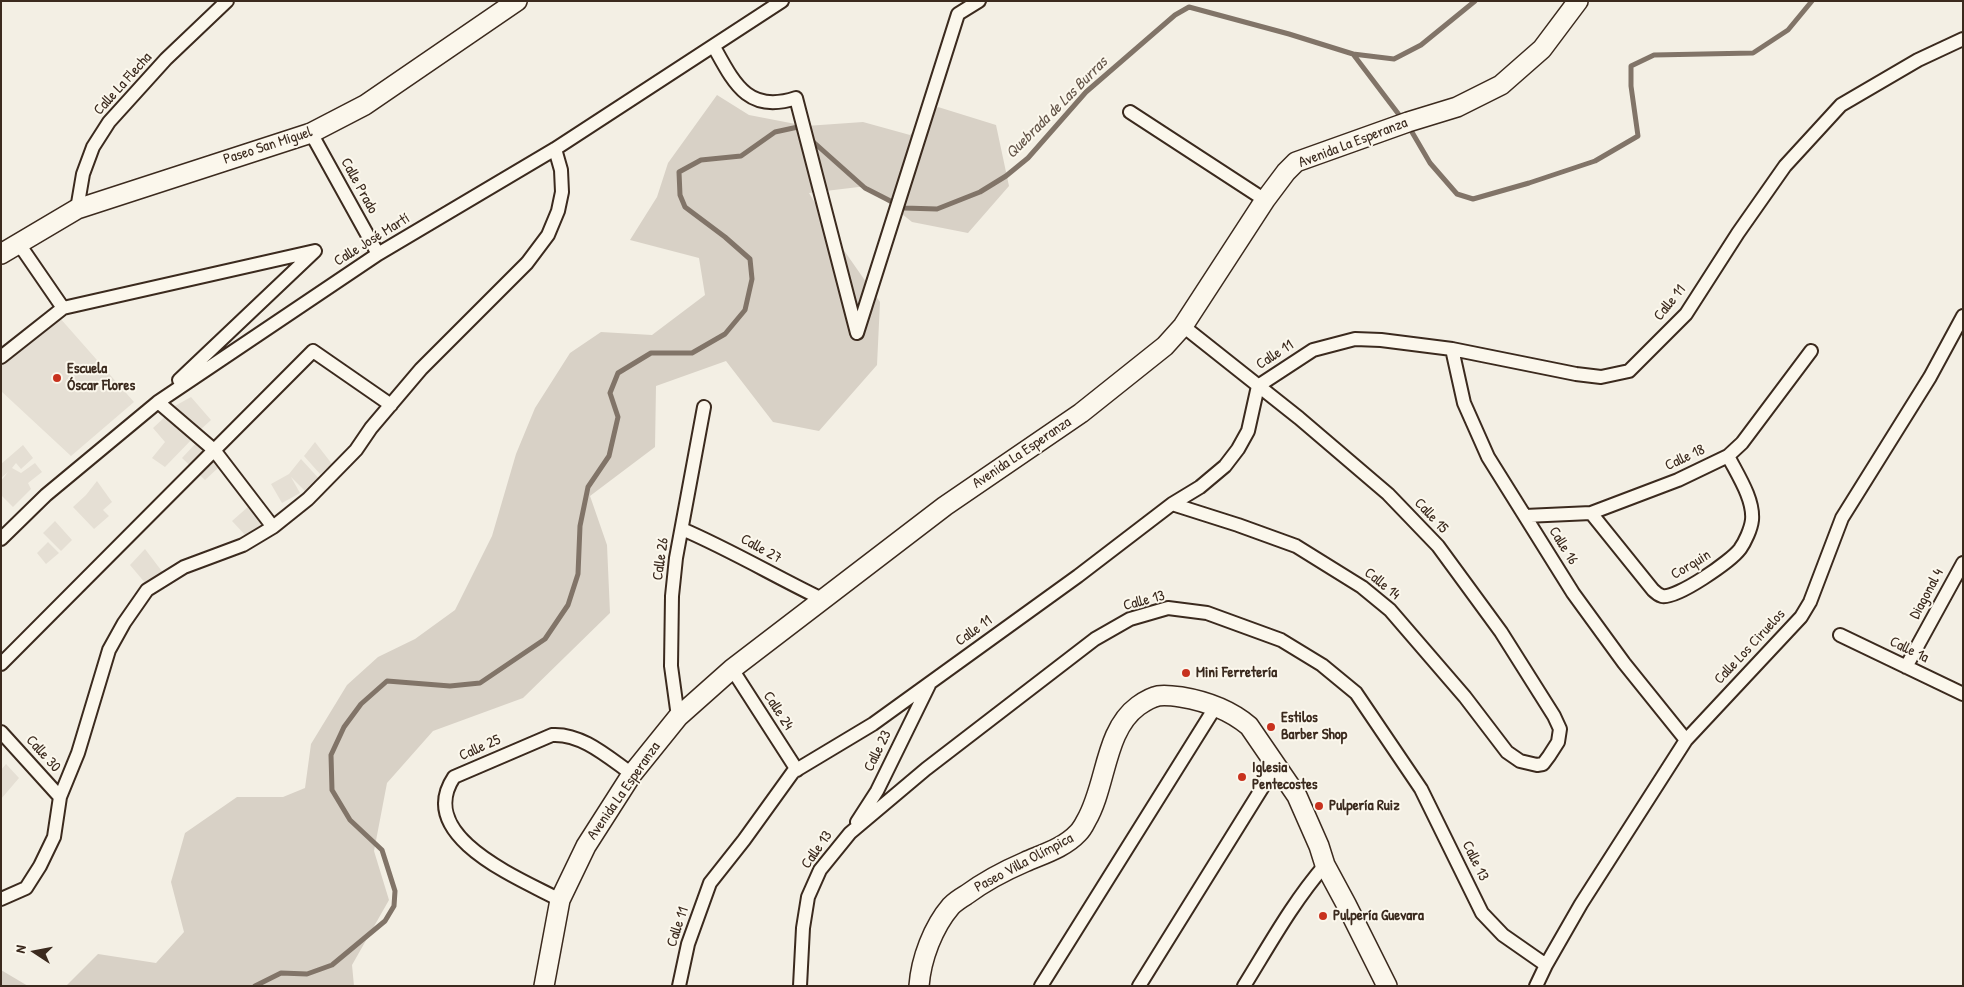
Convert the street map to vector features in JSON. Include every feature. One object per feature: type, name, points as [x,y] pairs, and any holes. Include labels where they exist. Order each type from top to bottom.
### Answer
[{"type":"street","name":"Calle La Flecha","points":[[76,210],[83,174],[92,147],[109,122],[166,59],[228,1]]},
{"type":"street","name":"Paseo San Miguel","points":[[1,254],[76,210],[311,133],[365,105],[517,1]]},
{"type":"street","name":"Calle José Martí","points":[[1,539],[46,495],[158,402],[378,254],[555,149],[782,1]]},
{"type":"street","points":[[714,47],[732,79],[746,94],[759,101],[781,103],[796,98],[857,333],[958,14],[979,1]]},
{"type":"street","name":"Avenida La Esperanza","points":[[544,986],[560,900],[586,846],[632,774],[678,717],[732,669],[945,506],[1081,413],[1165,346],[1183,326],[1265,200],[1296,162],[1408,122],[1457,107],[1501,86],[1542,49],[1570,4]]},
{"type":"street","name":"Calle 11","points":[[679,986],[688,944],[710,883],[794,772],[873,724],[1078,576],[1172,504],[1200,487],[1225,466],[1238,449],[1248,430],[1258,386],[1313,350],[1355,339],[1381,340],[1452,349],[1576,374],[1601,377],[1629,372],[1686,314],[1738,233],[1785,166],[1841,105],[1918,60],[1963,39]]},
{"type":"street","points":[[1130,112],[1265,200]]},
{"type":"street","name":"Calle Prado","points":[[311,133],[378,254]]},
{"type":"street","points":[[1,899],[26,888],[40,866],[54,837],[60,797],[78,753],[109,650],[124,623],[147,590],[184,567],[243,545],[273,527],[308,499],[356,450],[422,369],[527,263],[548,235],[558,211],[562,192],[562,170],[555,149]]},
{"type":"street","points":[[19,244],[63,308]]},
{"type":"street","points":[[1,357],[63,308],[315,251],[147,410]]},
{"type":"street","name":"Calle Los Ciruelos","points":[[1536,986],[1581,904],[1686,740],[1801,617],[1810,602],[1842,518],[1930,377],[1963,316]]},
{"type":"street","name":"Calle 15","points":[[1183,326],[1299,418],[1388,494],[1438,546],[1501,632],[1554,716],[1560,729],[1558,742],[1543,764],[1537,766],[1520,761]]},
{"type":"street","name":"Calle 16","points":[[1452,349],[1464,403],[1488,457],[1573,593],[1624,663],[1686,740]]},
{"type":"street","points":[[1,664],[313,350],[391,405]]},
{"type":"street","name":"Calle 18","points":[[1526,516],[1591,513],[1678,480],[1728,456],[1742,443],[1810,351]]},
{"type":"street","points":[[158,402],[214,450],[273,527]]},
{"type":"street","name":"Calle 26","points":[[678,717],[671,666],[676,558],[704,407]]},
{"type":"street","name":"Corquin","points":[[1591,513],[1653,590],[1662,596],[1673,596],[1724,565],[1741,548],[1746,537],[1752,520],[1751,504],[1728,456]]},
{"type":"street","name":"Calle 14","points":[[1172,504],[1296,546],[1362,587],[1390,610],[1465,697],[1507,752],[1520,761]]},
{"type":"street","name":"Calle 27","points":[[682,529],[724,547],[824,600]]},
{"type":"street","name":"Diagonal 4","points":[[1906,667],[1963,563]]},
{"type":"street","name":"Calle 13","points":[[800,986],[803,928],[808,897],[820,870],[850,833],[926,768],[1095,639],[1130,619],[1168,608],[1207,613],[1281,640],[1322,665],[1356,693],[1422,788],[1482,913],[1503,936],[1546,965]]},
{"type":"street","name":"Calle 1a","points":[[1840,636],[1963,694]]},
{"type":"street","name":"Calle 24","points":[[732,669],[797,770]]},
{"type":"street","name":"Calle 23","points":[[850,833],[877,791],[931,682]]},
{"type":"street","name":"Paseo Villa Olímpica","points":[[919,986],[920,972],[933,935],[951,905],[1000,872],[1061,846],[1079,833],[1094,807],[1114,738],[1122,722],[1134,709],[1152,696],[1160,695],[1200,700],[1216,706],[1249,726],[1277,764],[1297,796],[1319,846],[1325,865],[1387,986]]},
{"type":"street","points":[[1041,986],[1216,706]]},
{"type":"street","name":"Calle 30","points":[[1,732],[60,797]]},
{"type":"street","name":"Calle 25","points":[[560,900],[498,869],[455,832],[448,817],[444,799],[447,787],[454,777],[552,735],[562,734],[591,746],[632,774]]},
{"type":"street","points":[[1139,986],[1277,764]]},
{"type":"street","points":[[1244,986],[1289,913],[1325,865]]},
{"type":"shaded area","points":[[717,95],[749,115],[806,126],[863,122],[910,135],[938,107],[996,125],[1009,186],[968,233],[912,222],[867,186],[809,193],[843,249],[880,302],[877,365],[819,431],[773,422],[726,361],[656,386],[655,447],[590,496],[607,545],[610,613],[523,698],[433,731],[387,783],[374,851],[389,900],[352,965],[354,986],[66,986],[98,954],[156,963],[184,932],[171,882],[185,833],[237,797],[283,797],[305,788],[311,744],[347,685],[378,657],[415,639],[455,610],[492,536],[516,454],[535,408],[570,353],[601,332],[652,335],[705,295],[699,258],[630,240],[657,197],[668,163]]},
{"type":"shaded area","name":"Escuela Óscar Flores","points":[[59,317],[134,402],[71,456],[1,391],[1,365]]},
{"type":"shaded area","points":[[191,397],[211,420],[199,431],[173,407]]},
{"type":"shaded area","points":[[167,415],[195,436],[165,467],[152,458],[165,442],[153,428]]},
{"type":"shaded area","points":[[315,442],[332,464],[320,474],[304,456]]},
{"type":"shaded area","points":[[196,443],[218,468],[205,480],[182,458]]},
{"type":"shaded area","points":[[23,445],[33,458],[21,469],[16,463],[12,468],[21,473],[35,463],[42,472],[28,483],[31,489],[13,507],[1,495],[1,481],[8,472],[1,478],[1,464]]},
{"type":"shaded area","points":[[301,459],[322,482],[308,494],[291,477],[300,493],[282,503],[271,484],[289,474]]},
{"type":"shaded area","points":[[97,481],[112,502],[103,510],[109,516],[94,529],[73,507]]},
{"type":"shaded area","points":[[249,506],[263,525],[247,537],[232,521]]},
{"type":"shaded area","points":[[55,521],[72,540],[61,551],[43,533]]},
{"type":"shaded area","points":[[48,542],[59,553],[46,564],[37,553]]},
{"type":"shaded area","points":[[145,549],[164,574],[146,584],[130,565]]},
{"type":"shaded area","points":[[6,764],[19,778],[1,799],[1,770]]},
{"type":"shaded area","points":[[1,970],[28,986],[1,986]]},
{"type":"waterway","points":[[1353,54],[1394,59],[1421,45],[1475,1]]},
{"type":"waterway","name":"Quebrada de Las Burras","points":[[1409,127],[1430,163],[1457,194],[1473,199],[1529,183],[1595,161],[1638,136],[1631,86],[1631,66],[1654,55],[1753,53],[1788,30],[1812,1]]},
{"type":"waterway","name":"Quebrada de Las Burras","points":[[810,139],[865,188],[904,208],[937,209],[980,192],[1006,176],[1028,158],[1086,92],[1175,15],[1189,7],[1289,34],[1353,54],[1403,120]]},
{"type":"waterway","name":"Quebrada de Las Burras","points":[[255,986],[281,973],[307,974],[332,965],[385,921],[394,906],[395,891],[382,850],[350,820],[332,790],[331,755],[344,727],[361,704],[387,681],[450,686],[480,683],[545,639],[568,605],[578,574],[580,526],[588,487],[609,456],[618,417],[610,393],[618,373],[651,353],[692,353],[725,334],[745,310],[752,279],[750,259],[725,237],[685,207],[680,195],[679,172],[701,160],[741,156],[775,132],[798,127],[802,131]]},
{"type":"place","name":"Escuela Óscar Flores","points":[[57,378]]},
{"type":"place","name":"Mini Ferretería","points":[[1186,673]]},
{"type":"place","name":"Estilos Barber Shop","points":[[1271,727]]},
{"type":"place","name":"Iglesia Pentecostes","points":[[1242,777]]},
{"type":"place","name":"Pulpería Ruiz","points":[[1319,806]]},
{"type":"place","name":"Pulpería Guevara","points":[[1323,916]]}]
